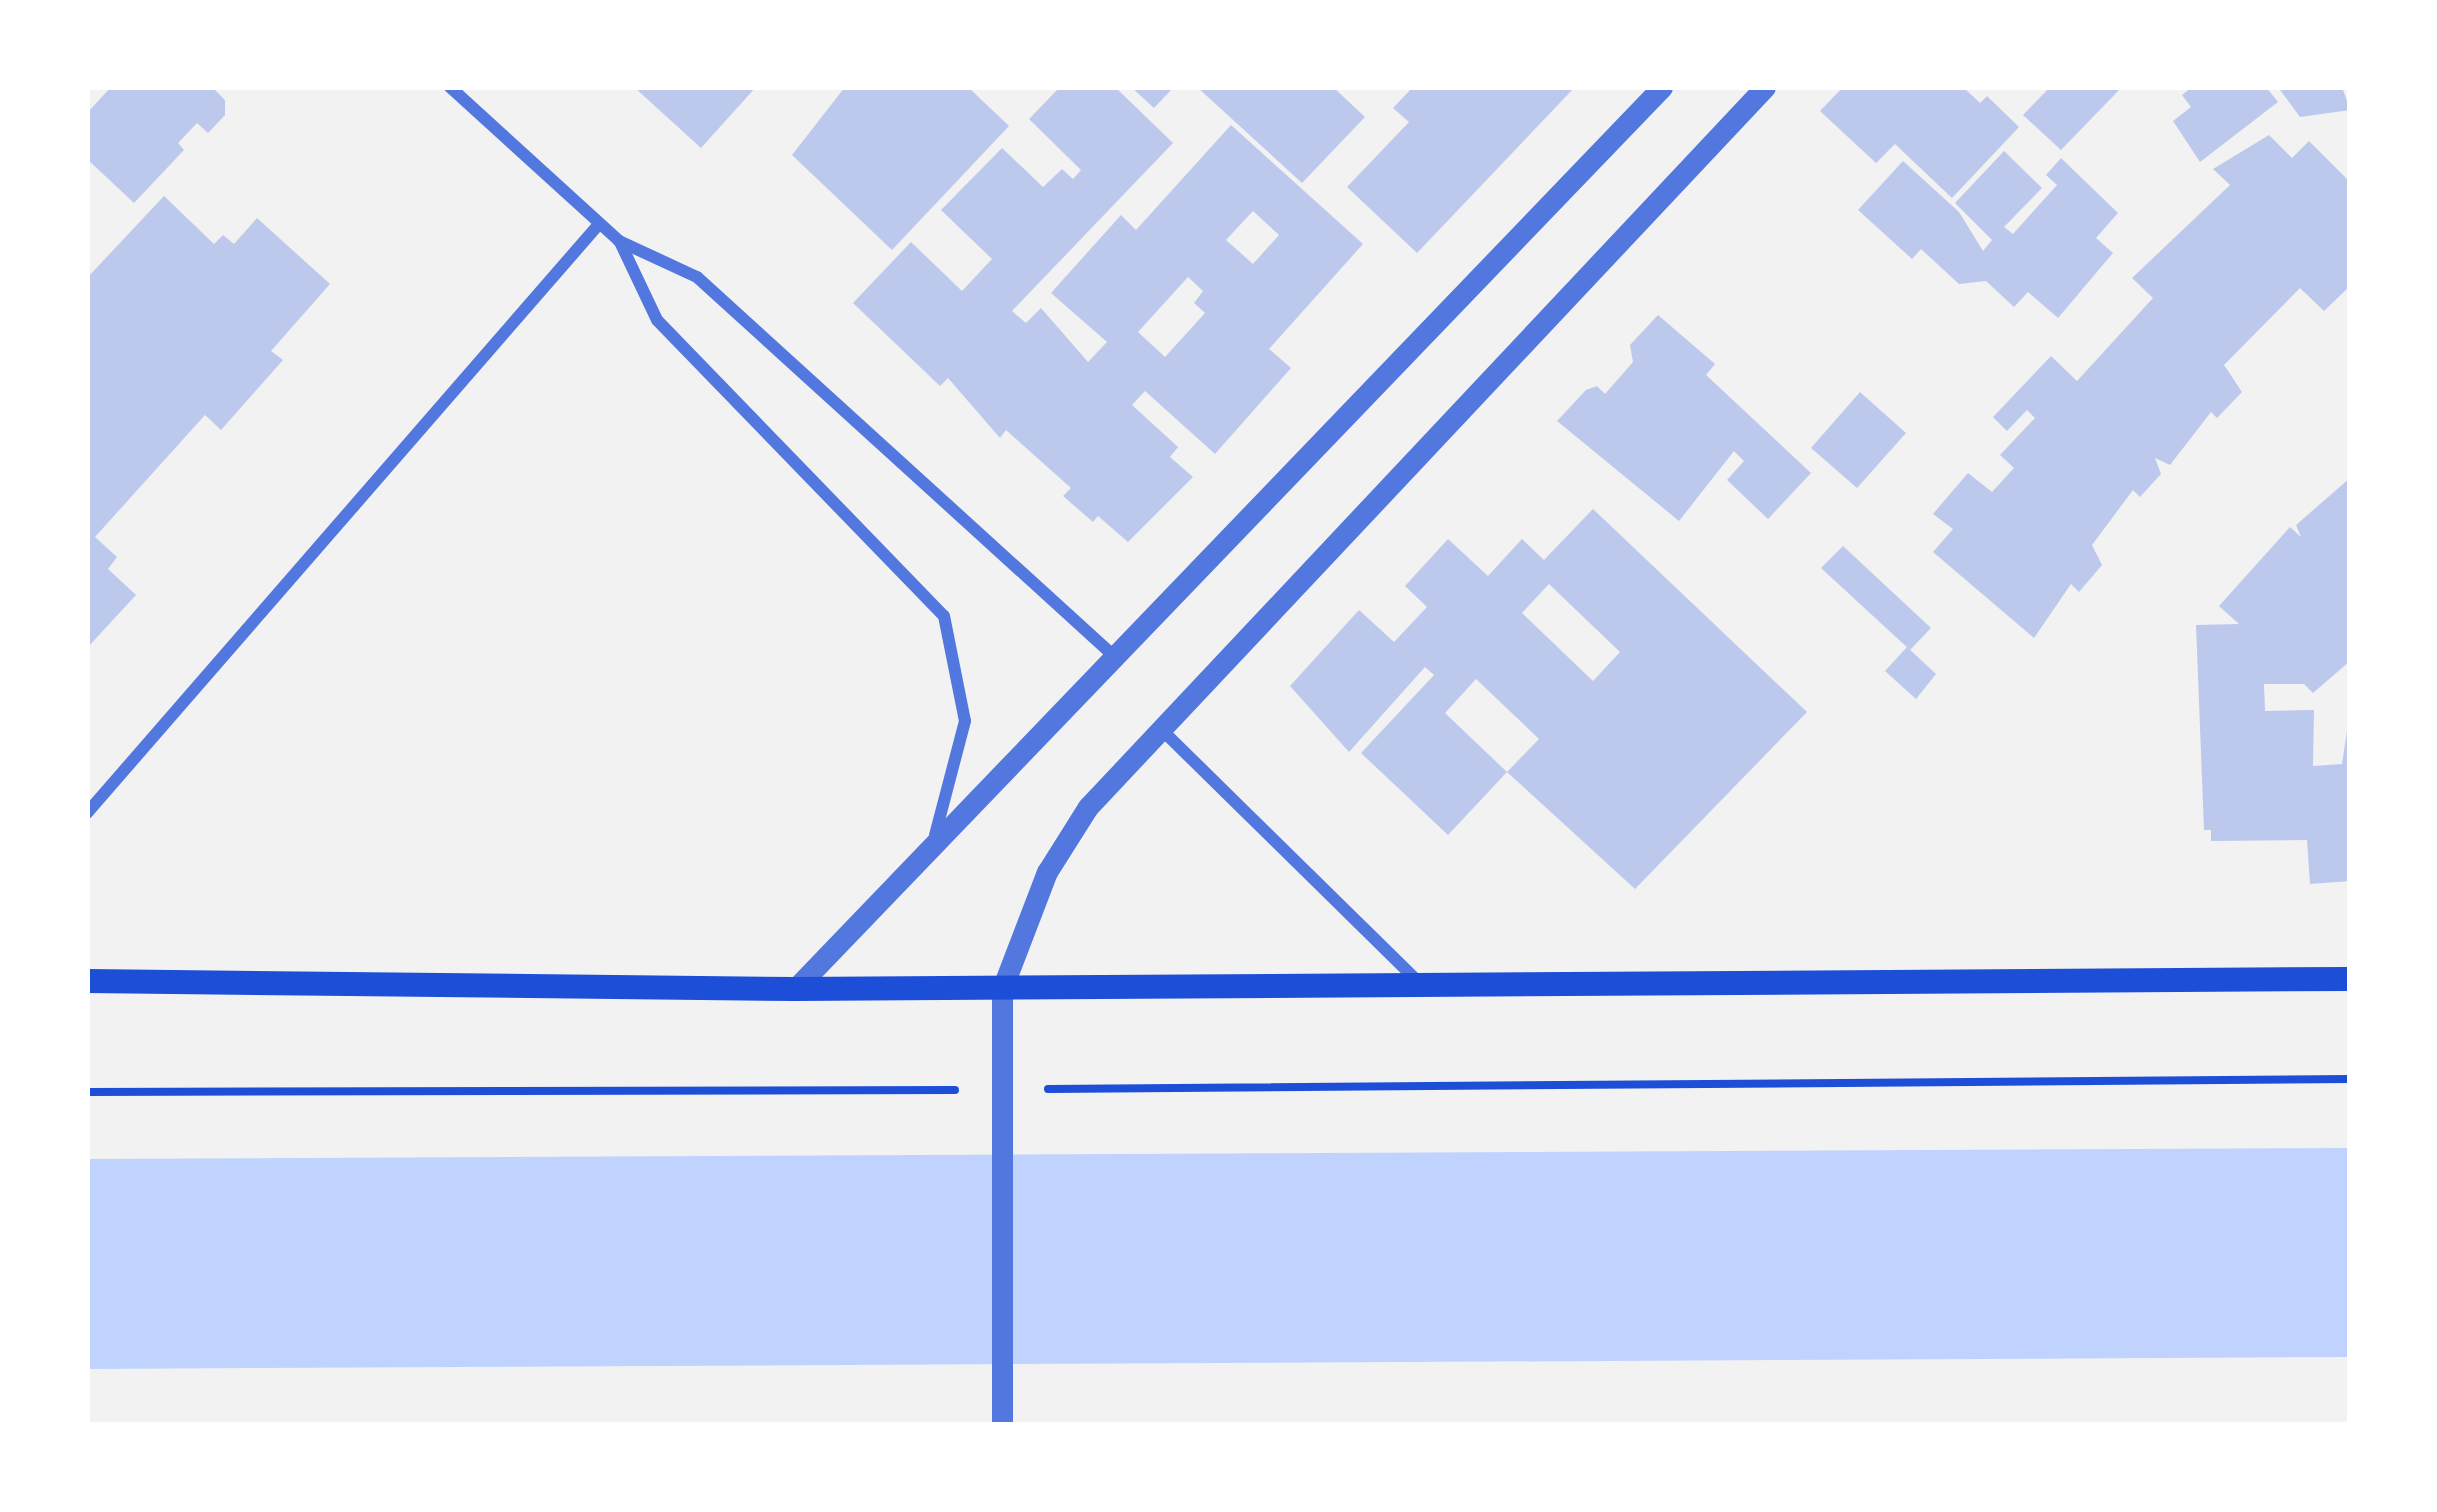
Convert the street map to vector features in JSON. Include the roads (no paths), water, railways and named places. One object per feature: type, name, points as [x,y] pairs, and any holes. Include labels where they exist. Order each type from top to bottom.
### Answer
[{"type":"main road","points":[[87,981],[795,989],[2350,979]]},
{"type":"street","points":[[450,87],[619,241],[698,277],[1114,656]]},
{"type":"street","points":[[795,989],[1662,87]]},
{"type":"street","points":[[1002,1417],[1002,988],[1046,872],[1088,807],[1765,87]]},
{"type":"street","points":[[87,813],[599,224]]},
{"type":"street","points":[[619,241],[657,320],[944,616],[965,721],[933,846]]},
{"type":"street","points":[[1161,729],[1420,984]]},
{"type":"water","points":[[2350,1148],[2350,1357],[87,1369],[87,1159]]}]
